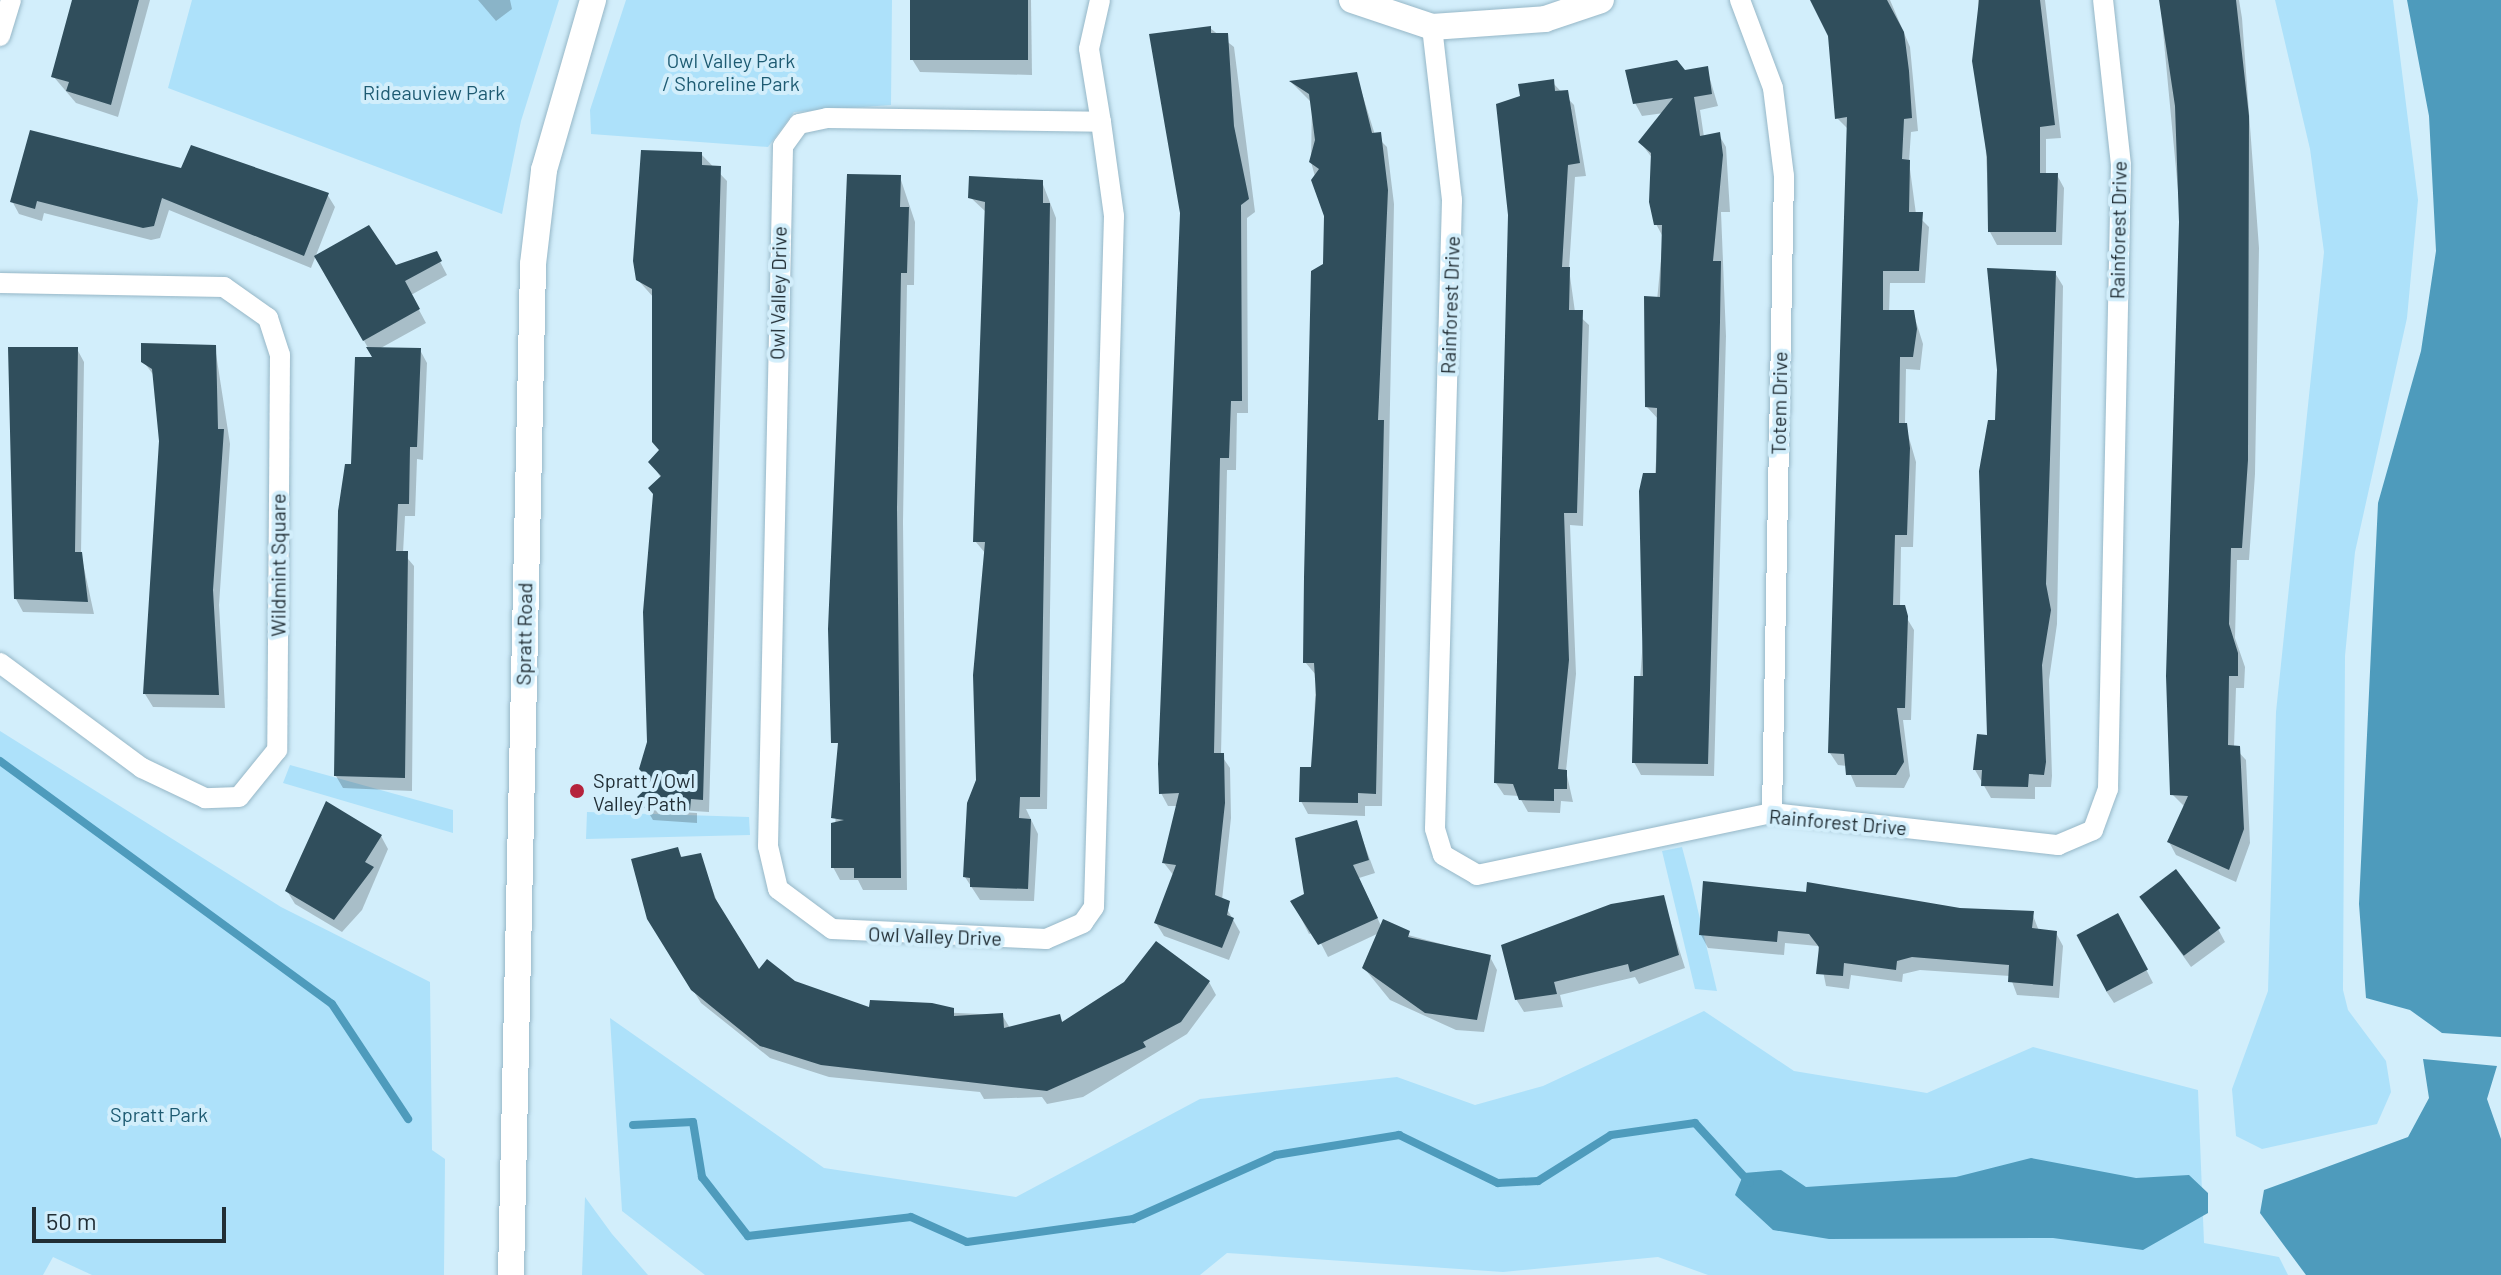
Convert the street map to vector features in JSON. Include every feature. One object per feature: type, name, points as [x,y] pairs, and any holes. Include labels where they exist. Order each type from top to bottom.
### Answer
[{"type":"street","points":[[0,36],[11,0]]},
{"type":"street","name":"Spratt Road","points":[[511,1275],[533,264],[544,170],[593,0]]},
{"type":"street","name":"Owl Valley Drive","points":[[1100,0],[1089,49],[1101,122],[1114,216],[1094,907],[1083,923],[1046,939],[832,929],[778,889],[767,827],[783,146],[799,124],[827,118],[1101,122]]},
{"type":"street","points":[[1352,0],[1432,27],[1545,19],[1601,0]]},
{"type":"street","name":"Totem Drive","points":[[1740,0],[1773,88],[1784,176],[1772,813]]},
{"type":"street","name":"Rainforest Drive","points":[[1432,27],[1452,200],[1435,829],[1443,855],[1463,871],[1492,873],[1772,813],[2058,845],[2082,840],[2102,816],[2121,165],[2103,0]]},
{"type":"street","name":"Wildmint Square","points":[[0,283],[224,287],[268,318],[280,355],[277,750],[239,797],[205,798],[142,768],[0,663]]},
{"type":"green space","name":"Rideauview Park","points":[[192,0],[559,0],[521,121],[502,214],[168,88]]},
{"type":"green space","name":"Owl Valley Park / Shoreline Park","points":[[626,0],[892,0],[891,105],[794,112],[768,147],[591,134],[590,110]]},
{"type":"green space","points":[[2275,0],[2393,0],[2418,200],[2407,318],[2355,552],[2345,656],[2343,990],[2348,1010],[2386,1061],[2391,1092],[2377,1124],[2262,1149],[2236,1136],[2232,1089],[2268,991],[2276,712],[2324,252],[2310,149]]},
{"type":"green space","name":"Spratt Park","points":[[0,731],[281,907],[430,982],[432,1150],[445,1159],[444,1275],[92,1275],[53,1257],[43,1275],[0,1275]]},
{"type":"green space","points":[[290,765],[453,810],[453,833],[283,783]]},
{"type":"green space","points":[[587,812],[749,817],[750,835],[586,839]]},
{"type":"green space","points":[[1682,847],[1717,991],[1695,989],[1662,851]]},
{"type":"green space","points":[[1704,1011],[1794,1071],[1927,1093],[2033,1047],[2198,1090],[2204,1243],[2279,1257],[2288,1275],[1708,1275],[1658,1257],[1503,1272],[1227,1253],[1200,1275],[705,1275],[622,1211],[610,1018],[824,1168],[1016,1197],[1200,1099],[1397,1077],[1475,1105],[1543,1086]]},
{"type":"green space","points":[[585,1197],[612,1234],[648,1275],[582,1275]]},
{"type":"shaded area","points":[[2407,0],[2501,0],[2501,1037],[2442,1033],[2410,1010],[2366,998],[2359,904],[2378,503],[2421,351],[2436,251],[2429,116]]},
{"type":"shaded area","points":[[2423,1059],[2497,1066],[2487,1099],[2501,1139],[2501,1275],[2306,1275],[2260,1213],[2264,1190],[2408,1137],[2429,1098]]},
{"type":"shaded area","points":[[2031,1158],[2136,1178],[2189,1175],[2208,1193],[2208,1213],[2143,1250],[2053,1238],[1829,1239],[1773,1230],[1735,1195],[1744,1173],[1781,1170],[1806,1187],[1956,1177]]},
{"type":"building","points":[[72,0],[139,0],[111,105],[66,91],[69,82],[51,77]]},
{"type":"building","points":[[910,0],[1028,0],[1028,60],[910,60]]},
{"type":"building","points":[[1810,0],[1887,0],[1904,32],[1909,71],[1912,118],[1904,119],[1902,159],[1910,160],[1909,212],[1923,212],[1919,271],[1883,271],[1883,310],[1914,310],[1917,329],[1913,357],[1900,357],[1899,423],[1907,423],[1910,448],[1907,535],[1895,535],[1893,605],[1905,605],[1908,616],[1905,708],[1897,708],[1904,762],[1896,775],[1846,775],[1844,754],[1828,753],[1847,117],[1835,119],[1828,36]]},
{"type":"building","points":[[1979,0],[2040,0],[2055,125],[2040,127],[2040,173],[2058,173],[2056,232],[1988,232],[1987,157],[1972,61]]},
{"type":"building","points":[[2159,0],[2236,0],[2249,116],[2248,460],[2242,548],[2231,548],[2229,624],[2238,653],[2238,676],[2229,676],[2228,745],[2240,746],[2244,829],[2229,870],[2167,842],[2188,796],[2170,795],[2166,676],[2179,222],[2175,106]]},
{"type":"building","points":[[1211,26],[1211,33],[1228,33],[1234,126],[1249,199],[1241,205],[1242,401],[1231,401],[1229,458],[1220,458],[1214,753],[1224,753],[1225,803],[1215,895],[1230,901],[1227,915],[1234,918],[1222,948],[1154,923],[1176,865],[1162,863],[1179,793],[1159,794],[1158,764],[1180,213],[1149,34]]},
{"type":"building","points":[[1677,60],[1685,70],[1708,66],[1712,94],[1694,97],[1700,136],[1720,132],[1723,155],[1713,261],[1721,261],[1708,764],[1632,763],[1634,676],[1643,676],[1639,491],[1643,473],[1656,473],[1657,408],[1645,407],[1644,296],[1660,297],[1662,225],[1654,225],[1649,202],[1651,153],[1638,142],[1673,98],[1633,104],[1625,70]]},
{"type":"building","points":[[1357,72],[1372,133],[1381,132],[1388,190],[1378,420],[1384,420],[1376,794],[1358,793],[1358,803],[1299,802],[1300,767],[1311,767],[1316,695],[1314,663],[1303,663],[1304,577],[1311,271],[1323,264],[1324,216],[1311,180],[1319,169],[1309,162],[1315,140],[1309,94],[1289,81]]},
{"type":"building","points":[[1554,79],[1555,91],[1568,90],[1580,163],[1568,165],[1562,267],[1570,267],[1569,310],[1583,310],[1577,513],[1564,513],[1569,660],[1558,769],[1567,770],[1567,789],[1554,789],[1554,801],[1519,800],[1513,784],[1494,783],[1508,215],[1496,104],[1520,96],[1518,84]]},
{"type":"building","points":[[30,130],[181,168],[191,145],[329,193],[304,256],[162,198],[154,226],[143,228],[37,201],[35,209],[10,202]]},
{"type":"building","points":[[641,150],[702,152],[702,165],[721,166],[703,800],[691,799],[690,810],[643,808],[637,797],[652,783],[639,769],[647,742],[643,612],[653,494],[648,488],[661,476],[648,462],[659,450],[652,442],[652,289],[636,280],[633,261]]},
{"type":"building","points":[[847,174],[901,175],[900,207],[909,207],[907,273],[901,273],[897,508],[901,878],[854,878],[854,868],[831,868],[831,823],[844,820],[831,818],[838,743],[831,743],[828,629]]},
{"type":"building","points":[[969,176],[1043,180],[1043,203],[1050,203],[1040,797],[1020,797],[1019,818],[1031,819],[1028,889],[970,887],[970,878],[963,877],[967,803],[976,780],[973,675],[985,542],[973,542],[985,202],[968,198]]},
{"type":"building","points":[[369,225],[396,265],[437,251],[442,261],[405,281],[420,309],[363,341],[314,256]]},
{"type":"building","points":[[1987,268],[2056,271],[2046,584],[2051,610],[2042,665],[2046,762],[2044,775],[2029,774],[2028,787],[1981,786],[1982,770],[1973,770],[1977,734],[1987,735],[1979,471],[1988,420],[1995,420],[1997,370]]},
{"type":"building","points":[[141,343],[216,345],[218,429],[224,429],[213,590],[219,695],[143,694],[159,441],[152,369],[141,362]]},
{"type":"building","points":[[8,347],[78,347],[75,552],[82,552],[88,602],[14,599]]},
{"type":"building","points":[[366,347],[421,348],[417,447],[410,447],[409,504],[398,504],[396,551],[408,551],[405,778],[334,776],[338,511],[345,464],[351,464],[355,357],[372,357]]},
{"type":"building","points":[[326,801],[382,835],[365,862],[374,867],[334,920],[285,891]]},
{"type":"building","points":[[1357,820],[1369,860],[1353,865],[1378,918],[1318,945],[1290,901],[1304,894],[1295,838]]},
{"type":"building","points":[[678,847],[681,857],[701,853],[715,898],[759,969],[767,959],[795,981],[869,1007],[870,1000],[932,1003],[954,1008],[954,1016],[1003,1013],[1004,1028],[1060,1014],[1062,1022],[1124,982],[1156,941],[1210,981],[1181,1022],[1143,1042],[1146,1047],[1047,1091],[821,1065],[760,1046],[691,990],[647,919],[631,859]]},
{"type":"building","points":[[2176,869],[2221,928],[2184,956],[2139,897]]},
{"type":"building","points":[[1703,881],[1806,892],[1807,882],[1960,908],[2034,911],[2032,928],[2057,931],[2053,986],[2008,982],[2009,965],[1912,957],[1897,961],[1896,970],[1844,963],[1843,976],[1816,974],[1819,947],[1809,934],[1778,931],[1777,942],[1699,935]]},
{"type":"building","points":[[1664,895],[1679,955],[1630,972],[1628,964],[1554,982],[1557,994],[1515,1000],[1501,945],[1611,904]]},
{"type":"building","points":[[2118,913],[2148,970],[2107,992],[2077,935]]},
{"type":"building","points":[[1383,919],[1410,931],[1408,937],[1491,955],[1477,1020],[1425,1013],[1362,968]]},
{"type":"waterway","points":[[0,761],[332,1004],[408,1119]]},
{"type":"waterway","points":[[633,1125],[693,1122],[702,1177],[748,1236],[911,1217],[967,1242],[1133,1219],[1276,1155],[1399,1135],[1498,1183],[1538,1181],[1611,1135],[1695,1123],[1750,1183]]},
{"type":"place","name":"Spratt / Owl Valley Path","points":[[577,791]]}]
